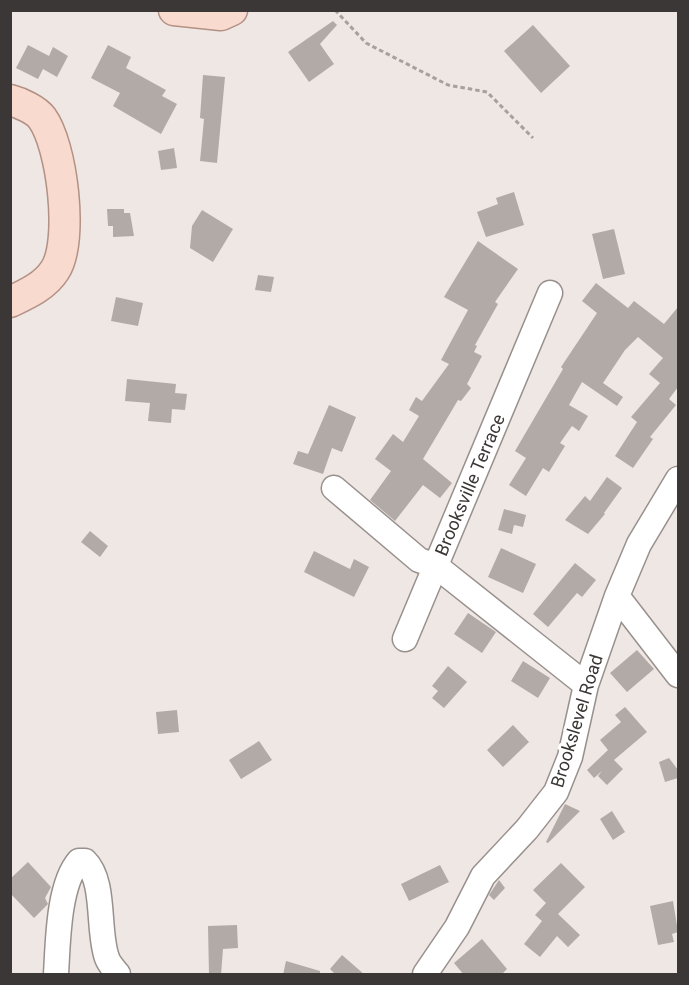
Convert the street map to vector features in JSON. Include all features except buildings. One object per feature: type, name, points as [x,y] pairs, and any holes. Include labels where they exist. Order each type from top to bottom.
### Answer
[{"type":"main road","points":[[174,10],[221,15],[232,10]]},
{"type":"main road","points":[[10,100],[41,116],[53,136],[66,218],[63,250],[56,270],[38,288],[10,302]]},
{"type":"street","name":"Brooksville Terrace","points":[[550,293],[436,566],[586,685]]},
{"type":"street","name":"Brookslevel Road","points":[[425,975],[457,927],[483,876],[528,829],[556,792],[570,757],[586,685],[617,596],[639,544],[678,479]]},
{"type":"street","points":[[334,488],[419,560],[436,566],[405,639]]},
{"type":"street","points":[[617,596],[678,675]]},
{"type":"street","points":[[56,975],[64,902],[72,869],[79,861],[85,861],[92,868],[97,882],[107,959],[118,975]]},
{"type":"path","points":[[335,10],[366,43],[448,85],[487,92],[532,138]]}]
